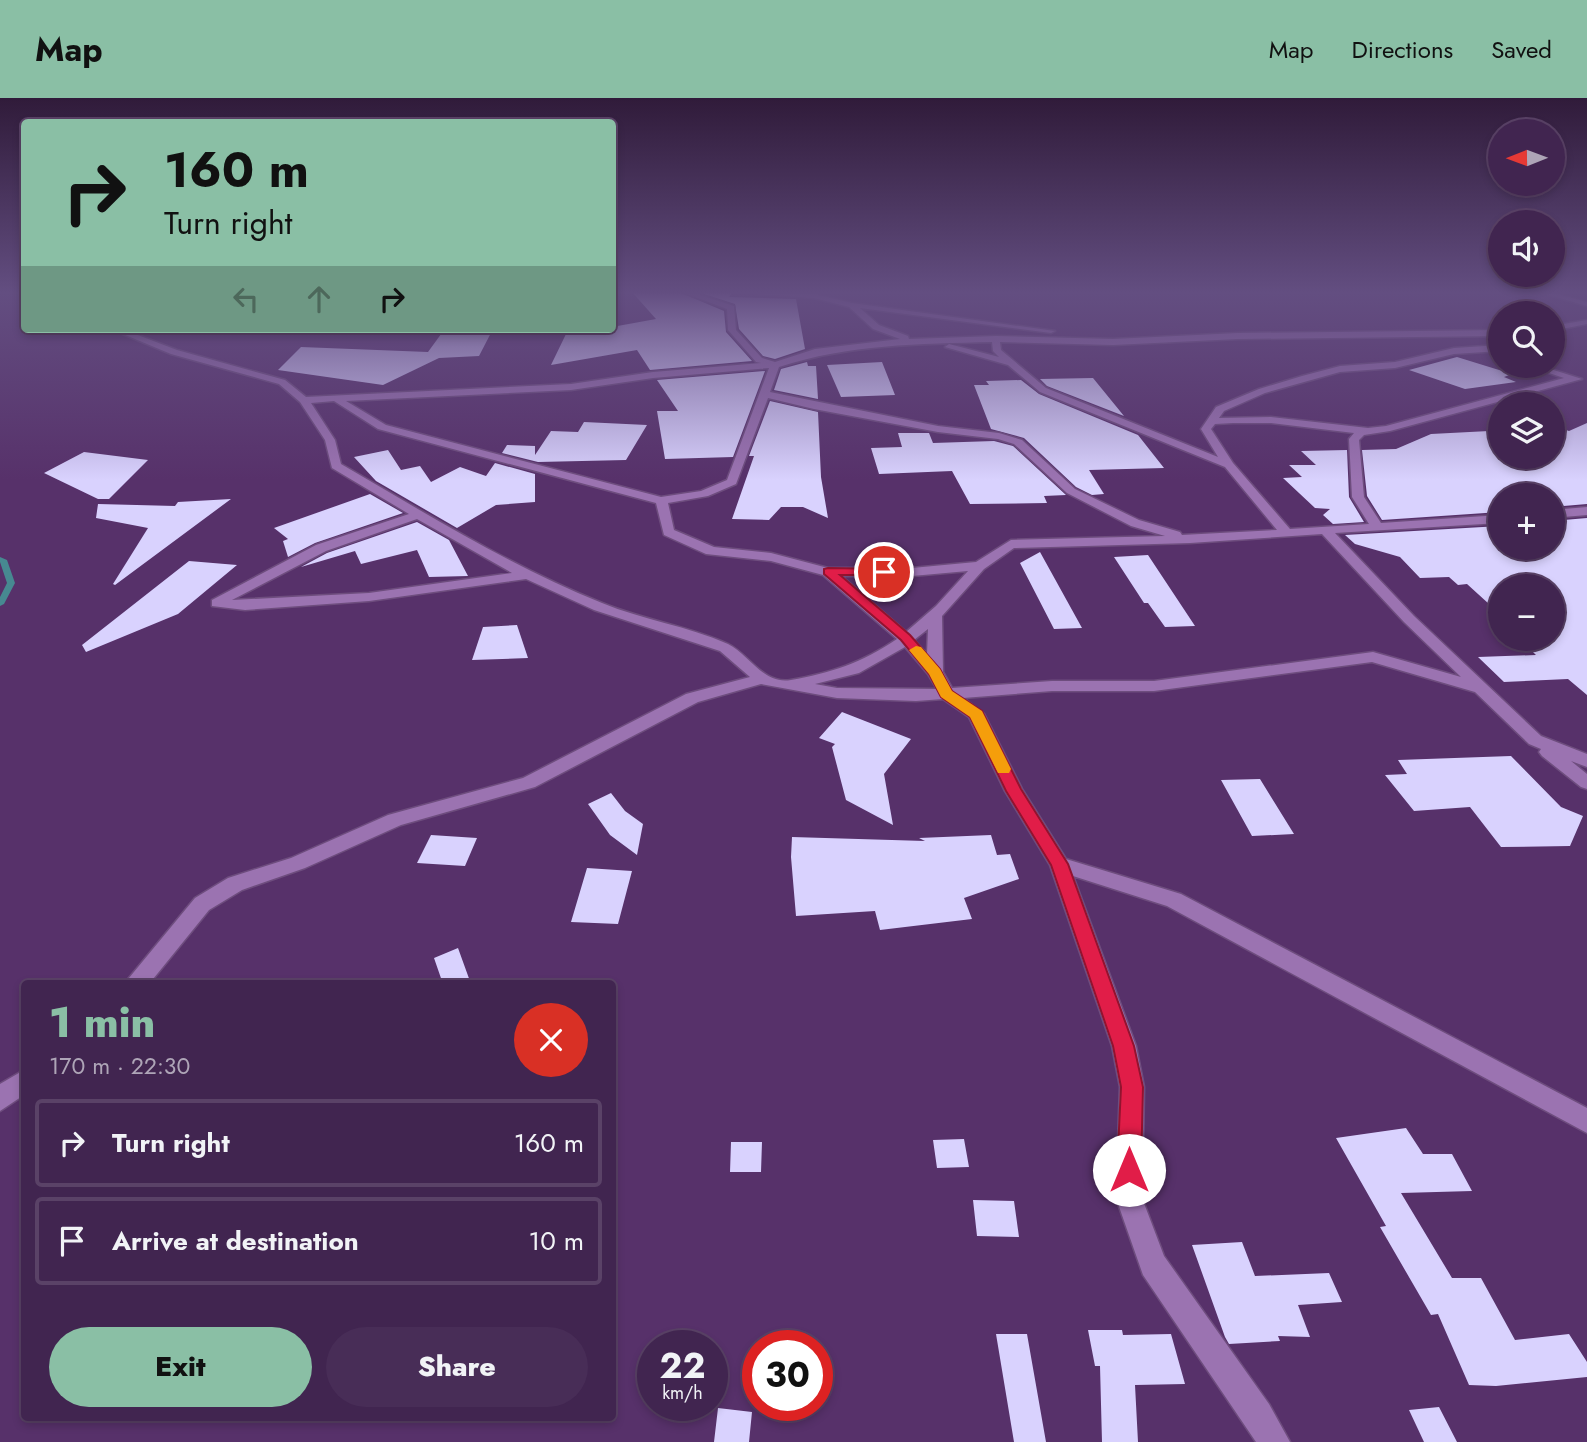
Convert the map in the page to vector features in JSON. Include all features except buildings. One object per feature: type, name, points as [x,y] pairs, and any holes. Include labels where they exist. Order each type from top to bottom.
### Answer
[{"type":"street","points":[[184,355],[282,382],[304,400],[330,440],[336,466],[503,564],[599,607],[726,648],[761,679]]},
{"type":"street","points":[[754,355],[759,360],[775,365]]},
{"type":"street","points":[[304,400],[570,387],[653,375],[775,365],[807,355]]},
{"type":"street","points":[[981,355],[1016,365]]},
{"type":"street","points":[[1002,355],[1043,390],[1229,465]]},
{"type":"street","points":[[1287,533],[1229,465],[1206,429],[1220,409],[1262,391],[1340,369],[1395,365],[1441,355]]},
{"type":"street","points":[[335,398],[382,427],[661,501],[704,494],[732,482],[775,365]]},
{"type":"street","points":[[1565,375],[1587,380]]},
{"type":"street","points":[[1377,526],[1358,497],[1353,439],[1361,432],[1386,429],[1575,378]]},
{"type":"street","points":[[765,394],[814,406],[938,429],[999,436],[1018,442],[1071,491],[1091,503],[1135,523],[1190,539]]},
{"type":"street","points":[[1213,421],[1255,420],[1367,431]]},
{"type":"street","points":[[661,501],[668,531],[711,551],[771,557],[828,572],[912,572],[979,566]]},
{"type":"street","points":[[1565,513],[1587,511]]},
{"type":"street","points":[[420,514],[321,548],[217,603],[245,606],[369,597],[527,575]]},
{"type":"street","points":[[781,683],[832,677],[862,667],[935,614],[963,589],[979,566],[1011,544],[1190,539],[1488,520]]},
{"type":"street","points":[[1325,530],[1409,619],[1480,688],[1535,740],[1587,783]]},
{"type":"street","points":[[828,572],[905,638],[935,672],[947,694],[976,714],[1014,791],[1059,864],[1124,1046],[1132,1087],[1129,1198],[1153,1265],[1274,1442]]},
{"type":"street","points":[[935,614],[935,672]]},
{"type":"street","points":[[138,980],[202,904],[235,884],[298,863],[395,820],[529,783],[692,698],[761,679],[836,693],[916,696],[1052,686],[1154,686],[1373,657],[1480,688]]},
{"type":"street","points":[[1535,740],[1587,761]]},
{"type":"street","points":[[1059,864],[1174,900],[1587,1121]]},
{"type":"street","points":[[0,1099],[21,1083]]},
{"type":"waterway","points":[[0,559],[3,560],[11,583],[0,604]]},
{"type":"slow traffic","points":[[916,650],[935,672],[947,694],[976,714],[1003,769]]},
{"type":"route","points":[[884,572],[828,572],[905,638],[935,672],[947,694],[976,714],[1014,791],[1059,864],[1124,1046],[1132,1087],[1129,1170]]}]
